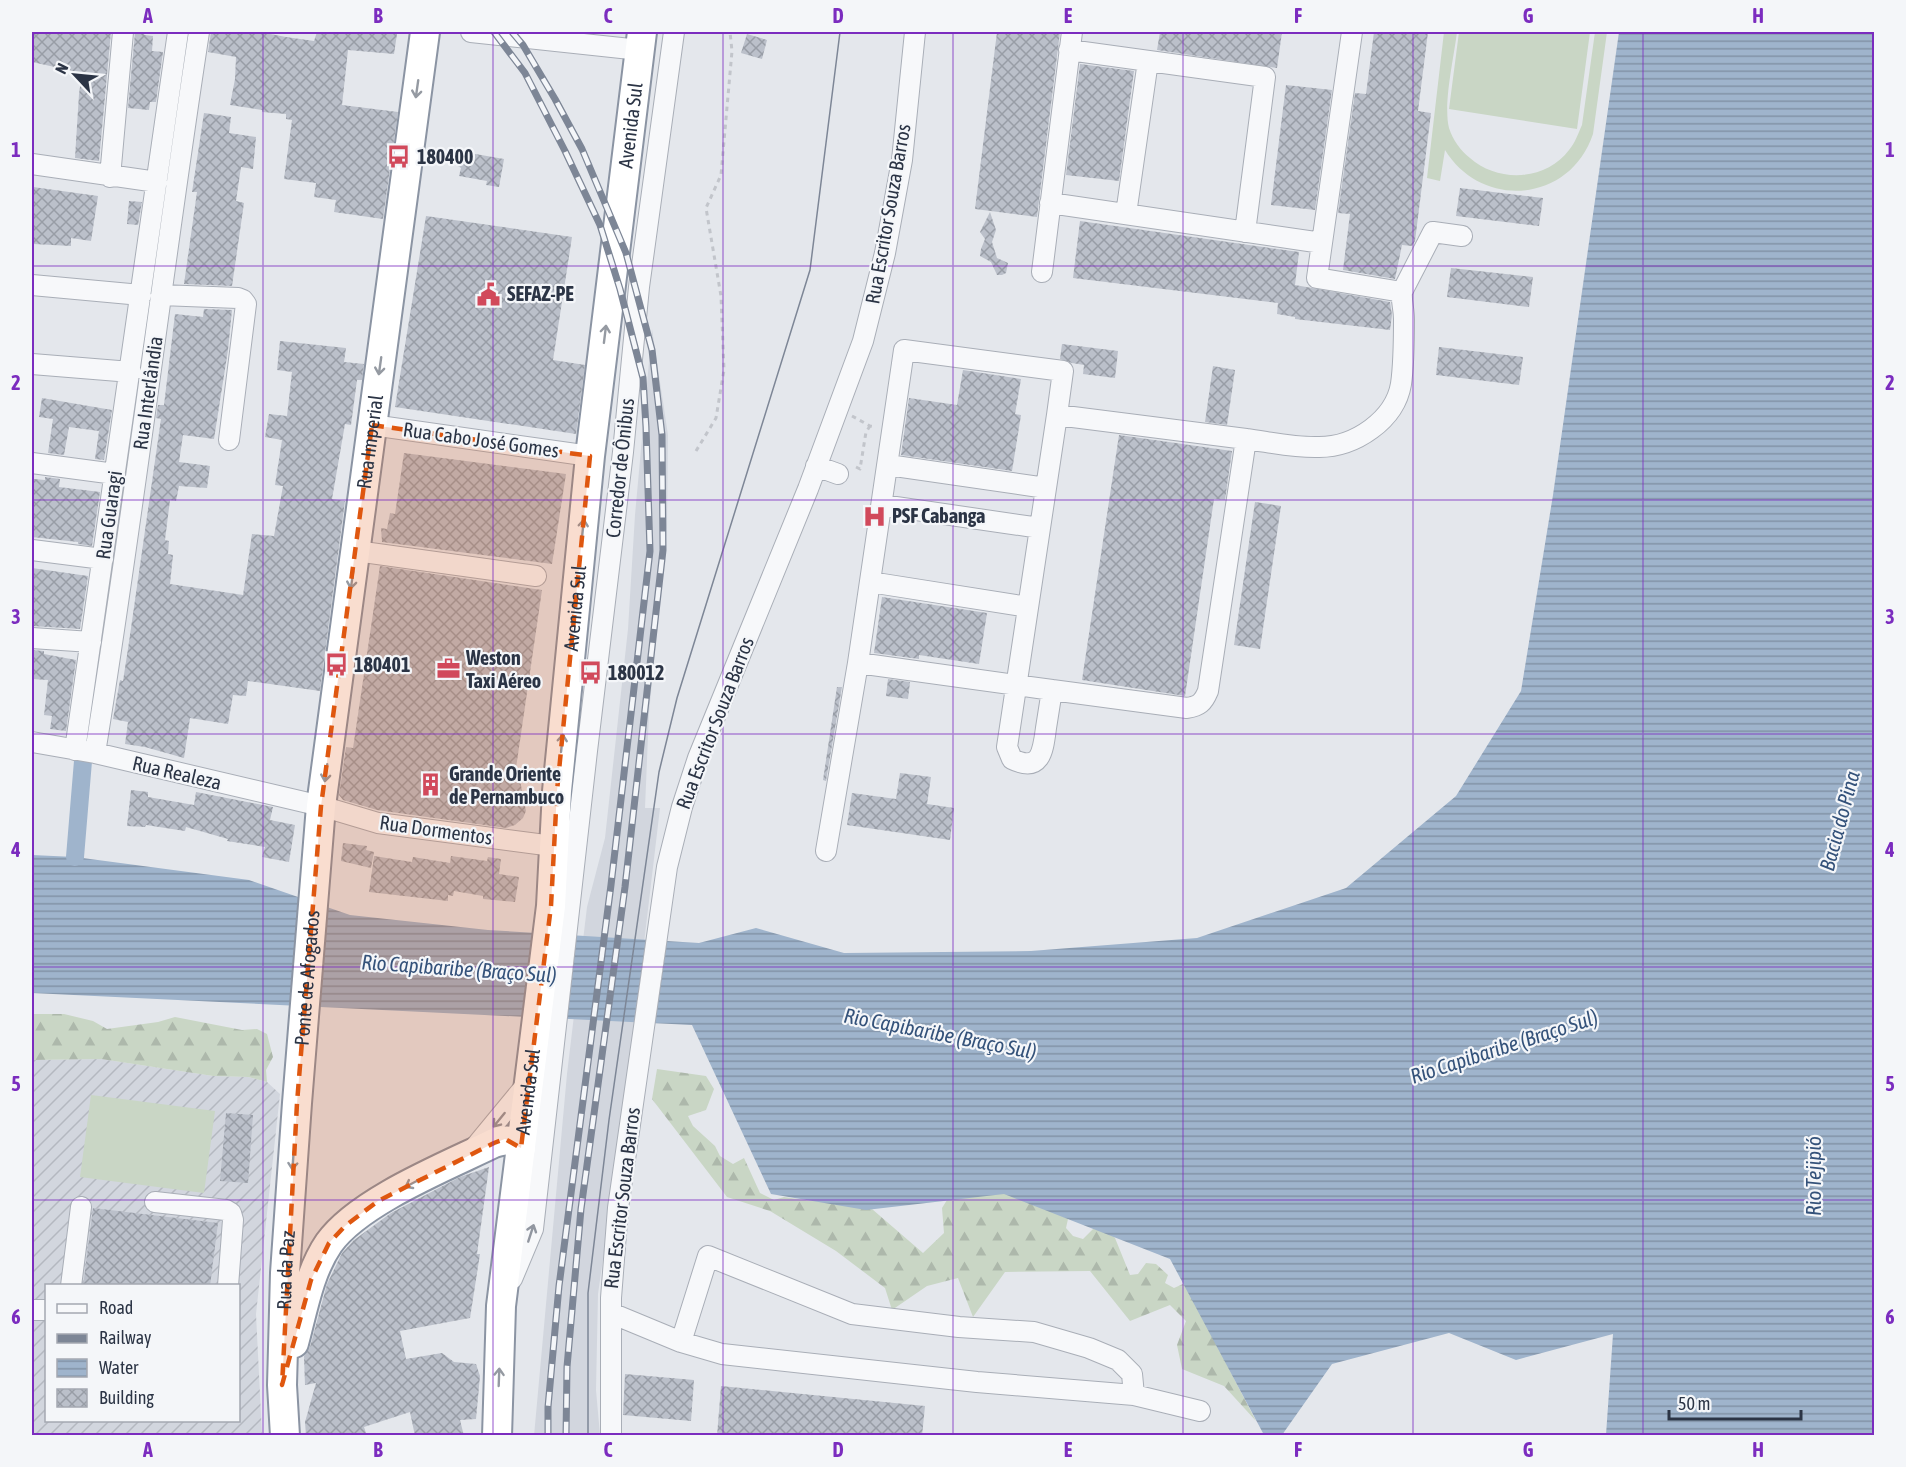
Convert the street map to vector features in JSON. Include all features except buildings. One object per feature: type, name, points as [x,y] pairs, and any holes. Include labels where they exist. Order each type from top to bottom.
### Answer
[{"type":"highway","name":"Rua Imperial","points":[[317,854],[321,807],[425,32]]},
{"type":"highway","name":"Avenida Sul","points":[[497,1436],[501,1306],[521,1148],[530,1081],[548,1049],[560,905],[553,846],[590,456],[641,41]]},
{"type":"highway","name":"Ponte de Afogados","points":[[297,1102],[317,854]]},
{"type":"highway","name":"Rua da Paz","points":[[285,1436],[282,1386],[285,1273],[297,1102]]},
{"type":"highway","points":[[282,1386],[311,1280],[329,1243],[345,1226],[378,1201],[465,1156],[505,1139],[515,1142],[521,1148]]},
{"type":"street","points":[[110,177],[123,32]]},
{"type":"street","name":"Rua Guaragi","points":[[75,750],[131,372],[151,295],[157,182],[178,32]]},
{"type":"street","name":"Rua Interlândia","points":[[95,753],[125,561],[151,295],[175,184],[199,32]]},
{"type":"street","points":[[471,32],[641,41]]},
{"type":"street","name":"Corredor de Ônibus","points":[[560,905],[623,452],[639,287],[674,32]]},
{"type":"street","name":"Rua Escritor Souza Barros","points":[[611,1436],[611,1313],[618,1208],[667,867],[682,807],[698,758],[816,466],[863,341],[885,253],[902,160],[915,32]]},
{"type":"street","points":[[1352,32],[1317,278],[1402,292]]},
{"type":"street","points":[[1042,272],[1071,41],[1148,61],[1265,77],[1245,232]]},
{"type":"street","points":[[1126,214],[1148,61]]},
{"type":"street","points":[[32,164],[157,182]]},
{"type":"street","points":[[1050,203],[1322,243]]},
{"type":"street","points":[[1057,415],[1320,447],[1343,444],[1372,429],[1390,411],[1401,385],[1404,316],[1401,302],[1402,292],[1433,232],[1461,236]]},
{"type":"street","points":[[32,285],[243,300],[246,304],[229,440]]},
{"type":"street","points":[[826,850],[858,663],[904,350],[1063,371],[1007,747],[1012,759],[1024,764],[1035,761],[1043,752],[1052,690]]},
{"type":"street","points":[[32,364],[131,372]]},
{"type":"street","name":"Rua Cabo José Gomes","points":[[372,425],[590,456]]},
{"type":"street","points":[[858,663],[1187,708],[1196,706],[1204,701],[1208,691],[1246,439]]},
{"type":"street","points":[[32,463],[115,474]]},
{"type":"street","points":[[888,465],[1046,488]]},
{"type":"street","points":[[816,466],[846,470]]},
{"type":"street","points":[[882,505],[1040,528]]},
{"type":"street","points":[[32,550],[103,559]]},
{"type":"street","points":[[356,551],[536,576]]},
{"type":"street","points":[[870,582],[1028,607]]},
{"type":"street","points":[[32,638],[91,642]]},
{"type":"street","name":"Rua Realeza","points":[[32,741],[95,753],[321,807]]},
{"type":"street","name":"Rua Dormentos","points":[[321,807],[378,823],[553,846]]},
{"type":"street","points":[[501,1306],[533,1229],[548,1049]]},
{"type":"street","points":[[465,1156],[496,1124],[530,1081]]},
{"type":"street","points":[[155,1202],[226,1210],[231,1213],[233,1220],[228,1284]]},
{"type":"street","points":[[71,1284],[81,1207]]},
{"type":"street","points":[[681,1342],[708,1256],[852,1314],[959,1327],[1034,1332],[1089,1348],[1118,1360],[1132,1374],[1134,1395]]},
{"type":"street","points":[[611,1313],[681,1342],[722,1354],[977,1382],[1134,1395],[1200,1411]]},
{"type":"path","points":[[696,451],[716,418],[724,370],[721,296],[706,208],[721,175],[732,51],[730,32]]},
{"type":"path","points":[[839,405],[849,414],[870,426],[893,429]]},
{"type":"path","points":[[846,470],[860,469],[866,432],[870,426]]},
{"type":"highlighted area","points":[[372,425],[590,456],[557,791],[551,906],[521,1148],[505,1139],[494,1143],[378,1201],[345,1226],[329,1243],[311,1280],[282,1385],[297,1103],[321,806]]},
{"type":"shaded area","points":[[652,329],[668,435],[667,527],[649,713],[645,808],[660,808],[625,1104],[598,1294],[596,1390],[600,1435],[534,1436],[567,1074],[587,907],[605,838],[628,629],[635,515]]},
{"type":"shaded area","points":[[101,1059],[213,1076],[248,1077],[267,1082],[280,1094],[256,1314],[262,1435],[32,1435],[32,1060]]},
{"type":"green space","points":[[1444,32],[1457,32],[1447,106],[1447,118],[1453,137],[1463,152],[1481,166],[1494,172],[1521,175],[1548,168],[1559,160],[1573,144],[1582,125],[1595,32],[1607,32],[1593,134],[1582,157],[1565,174],[1546,185],[1524,190],[1502,189],[1480,183],[1461,169],[1445,150],[1440,181],[1427,178]]},
{"type":"green space","points":[[1459,32],[1590,32],[1577,129],[1449,109]]},
{"type":"green space","points":[[32,1014],[64,1014],[93,1021],[107,1029],[158,1022],[175,1017],[242,1030],[257,1029],[267,1034],[273,1057],[266,1070],[267,1082],[248,1077],[213,1076],[101,1059],[32,1060]]},
{"type":"green space","points":[[657,1069],[706,1076],[714,1089],[706,1110],[688,1116],[693,1126],[715,1146],[720,1156],[733,1164],[744,1158],[760,1193],[774,1200],[784,1197],[812,1201],[868,1198],[872,1209],[923,1253],[944,1233],[942,1208],[947,1200],[989,1179],[1068,1219],[1066,1228],[1073,1236],[1083,1239],[1093,1229],[1107,1230],[1115,1238],[1130,1275],[1138,1274],[1146,1263],[1156,1264],[1168,1275],[1165,1283],[1174,1288],[1183,1284],[1192,1289],[1256,1421],[1224,1386],[1182,1369],[1177,1345],[1186,1321],[1170,1305],[1130,1321],[1090,1271],[1005,1272],[973,1317],[958,1278],[927,1286],[892,1310],[885,1288],[836,1251],[770,1211],[727,1197],[652,1099]]},
{"type":"green space","points":[[91,1095],[215,1111],[204,1193],[80,1177]]},
{"type":"water","points":[[1619,32],[1874,32],[1874,1435],[1606,1435],[1613,1334],[1516,1360],[1449,1333],[1332,1364],[1282,1435],[1264,1435],[1170,1259],[1004,1194],[866,1210],[771,1194],[692,1025],[32,993],[32,855],[75,857],[249,880],[350,915],[488,930],[699,943],[756,928],[844,953],[1031,951],[1197,938],[1346,888],[1456,796],[1521,691],[1553,495]]},
{"type":"waterway","points":[[75,857],[83,761]]},
{"type":"tram line","points":[[588,1436],[588,1293],[609,1120],[659,772],[677,698],[810,270],[840,32]]},
{"type":"railway","points":[[494,32],[525,73],[600,225],[620,289],[643,378],[646,427],[650,551],[611,885],[559,1286],[548,1407],[548,1436]]},
{"type":"railway","points":[[512,32],[523,45],[582,149],[626,253],[652,350],[662,435],[663,550],[625,887],[581,1209],[567,1367],[566,1436]]},
{"type":"place","name":"180400","points":[[399,157]]},
{"type":"place","name":"SEFAZ-PE","points":[[489,294]]},
{"type":"place","name":"PSF Cabanga","points":[[874,516]]},
{"type":"place","name":"180401","points":[[336,665]]},
{"type":"place","name":"Weston Taxi Aéreo","points":[[448,669]]},
{"type":"place","name":"180012","points":[[590,673]]},
{"type":"place","name":"Grande Oriente de Pernambuco","points":[[431,785]]},
{"type":"water label","name":"Bacia do Pina","points":[[1840,821]]},
{"type":"water label","name":"Rio Capibaribe (Braço Sul)","points":[[459,969]]},
{"type":"water label","name":"Rio Capibaribe (Braço Sul)","points":[[940,1034]]},
{"type":"water label","name":"Rio Capibaribe (Braço Sul)","points":[[1504,1047]]},
{"type":"water label","name":"Rio Tejipió","points":[[1814,1176]]}]
